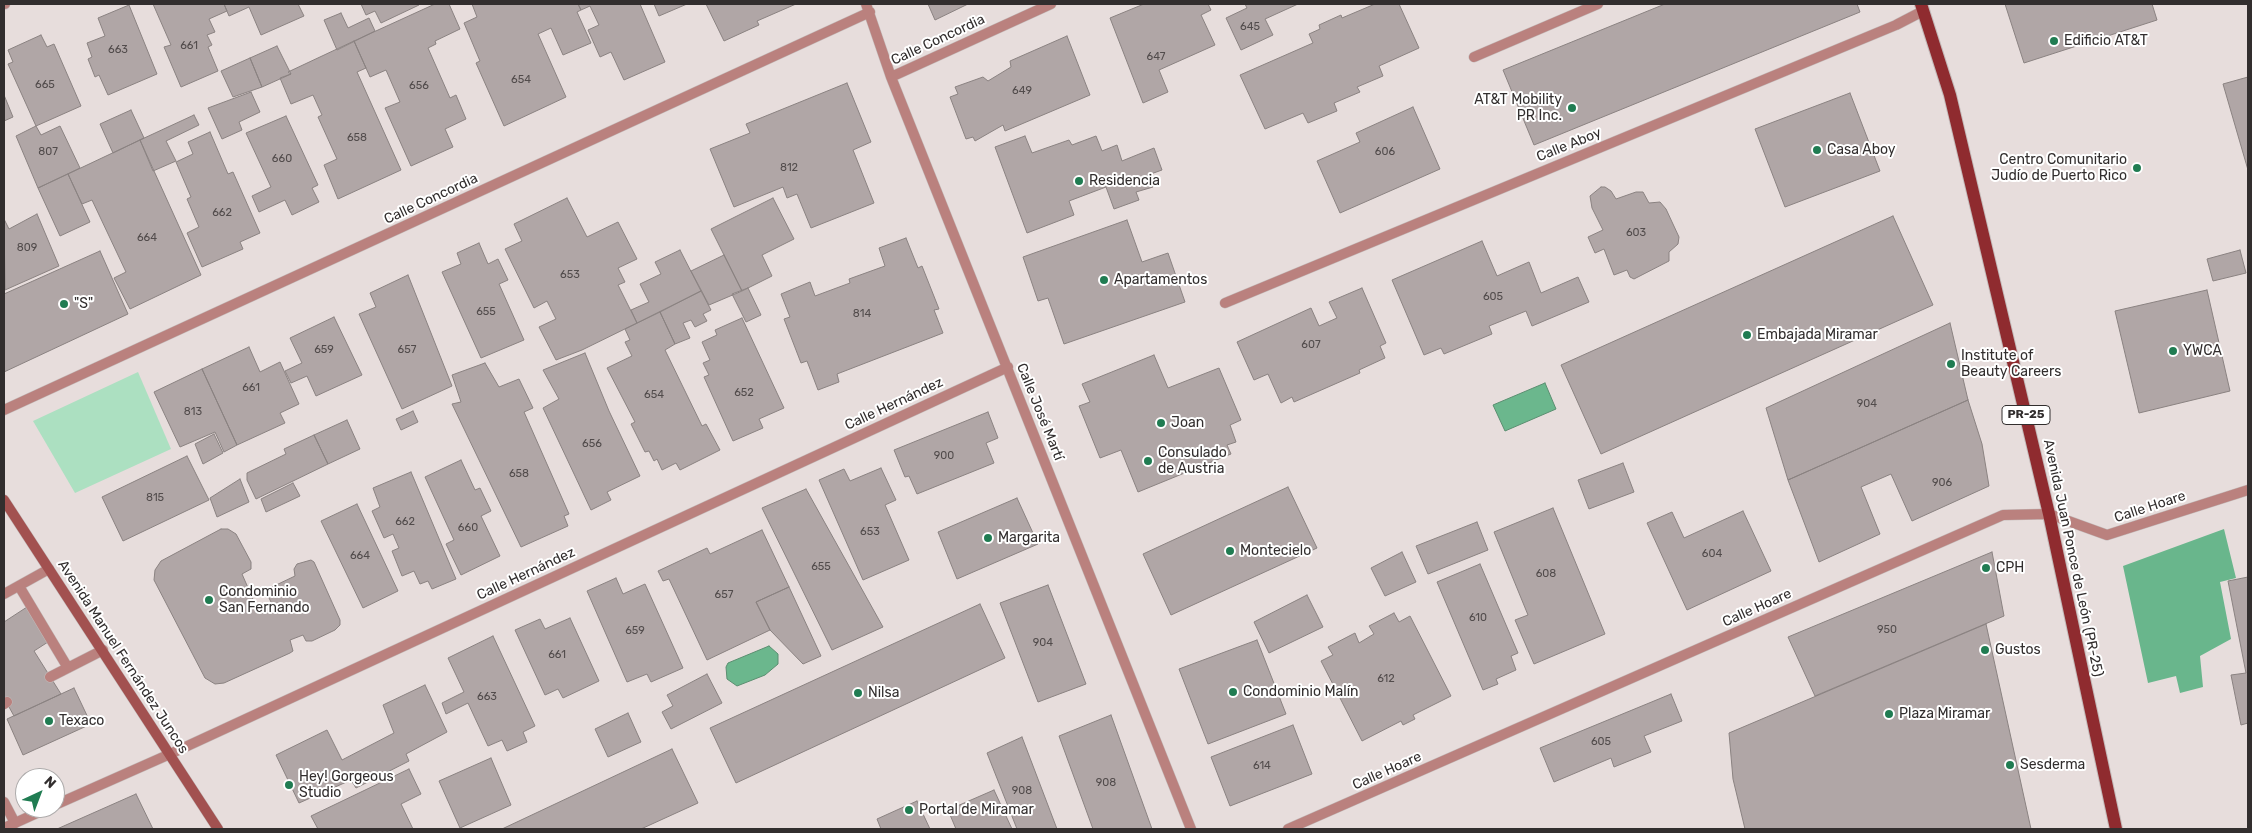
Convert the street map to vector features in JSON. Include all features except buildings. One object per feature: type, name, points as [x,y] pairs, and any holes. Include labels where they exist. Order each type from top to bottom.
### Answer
[{"type":"main road","name":"Avenida Juan Ponce de León (PR-25)","points":[[1922,8],[1950,95],[2049,514],[2116,829]]},
{"type":"main road","name":"Avenida Manuel Fernández Juncos","points":[[4,500],[218,829]]},
{"type":"street","name":"Calle Concordia","points":[[891,77],[1051,4]]},
{"type":"street","points":[[1474,57],[1598,4]]},
{"type":"street","name":"Calle Concordia","points":[[4,410],[868,8]]},
{"type":"street","name":"Calle José Martí","points":[[868,8],[891,77],[1191,829]]},
{"type":"street","name":"Calle Aboy","points":[[1225,302],[1896,25],[1922,8]]},
{"type":"street","name":"Calle Hernández","points":[[65,801],[170,754],[1008,367]]},
{"type":"street","name":"Calle Hoare","points":[[1288,829],[2003,515],[2049,514],[2107,535],[2248,490]]},
{"type":"street","points":[[4,594],[49,569]]},
{"type":"street","points":[[18,586],[68,668]]},
{"type":"street","points":[[50,677],[102,650]]},
{"type":"street","points":[[4,802],[15,823]]},
{"type":"street","points":[[4,828],[26,818]]},
{"type":"shaded area","points":[[138,372],[171,449],[75,493],[33,421]]},
{"type":"shaded area","points":[[1545,383],[1556,409],[1505,431],[1493,405]]},
{"type":"shaded area","points":[[2224,529],[2236,578],[2220,582],[2231,639],[2200,656],[2203,687],[2180,693],[2176,676],[2148,683],[2123,566]]},
{"type":"shaded area","points":[[769,646],[778,654],[778,664],[765,675],[737,686],[727,679],[726,667],[728,663]]},
{"type":"place","name":"Edificio AT&T","points":[[2054,41]]},
{"type":"place","name":"AT&T Mobility PR Inc.","points":[[1572,108]]},
{"type":"place","name":"Casa Aboy","points":[[1817,150]]},
{"type":"place","name":"Centro Comunitario Judío de Puerto Rico","points":[[2137,168]]},
{"type":"place","name":"Residencia","points":[[1079,181]]},
{"type":"place","name":"Apartamentos","points":[[1104,280]]},
{"type":"place","name":"\"S\"","points":[[64,304]]},
{"type":"place","name":"Embajada Miramar","points":[[1747,335]]},
{"type":"place","name":"YWCA","points":[[2173,351]]},
{"type":"place","name":"Institute of Beauty Careers","points":[[1951,364]]},
{"type":"place","name":"Joan","points":[[1161,423]]},
{"type":"place","name":"Consulado de Austria","points":[[1148,461]]},
{"type":"place","name":"Margarita","points":[[988,538]]},
{"type":"place","name":"Montecielo","points":[[1230,551]]},
{"type":"place","name":"CPH","points":[[1986,568]]},
{"type":"place","name":"Condominio San Fernando","points":[[209,600]]},
{"type":"place","name":"Gustos","points":[[1985,650]]},
{"type":"place","name":"Condominio Malín","points":[[1233,692]]},
{"type":"place","name":"Nilsa","points":[[858,693]]},
{"type":"place","name":"Plaza Miramar","points":[[1889,714]]},
{"type":"place","name":"Texaco","points":[[49,721]]},
{"type":"place","name":"Sesderma","points":[[2010,765]]},
{"type":"place","name":"Hey! Gorgeous Studio","points":[[289,785]]},
{"type":"place","name":"Portal de Miramar","points":[[909,810]]}]
